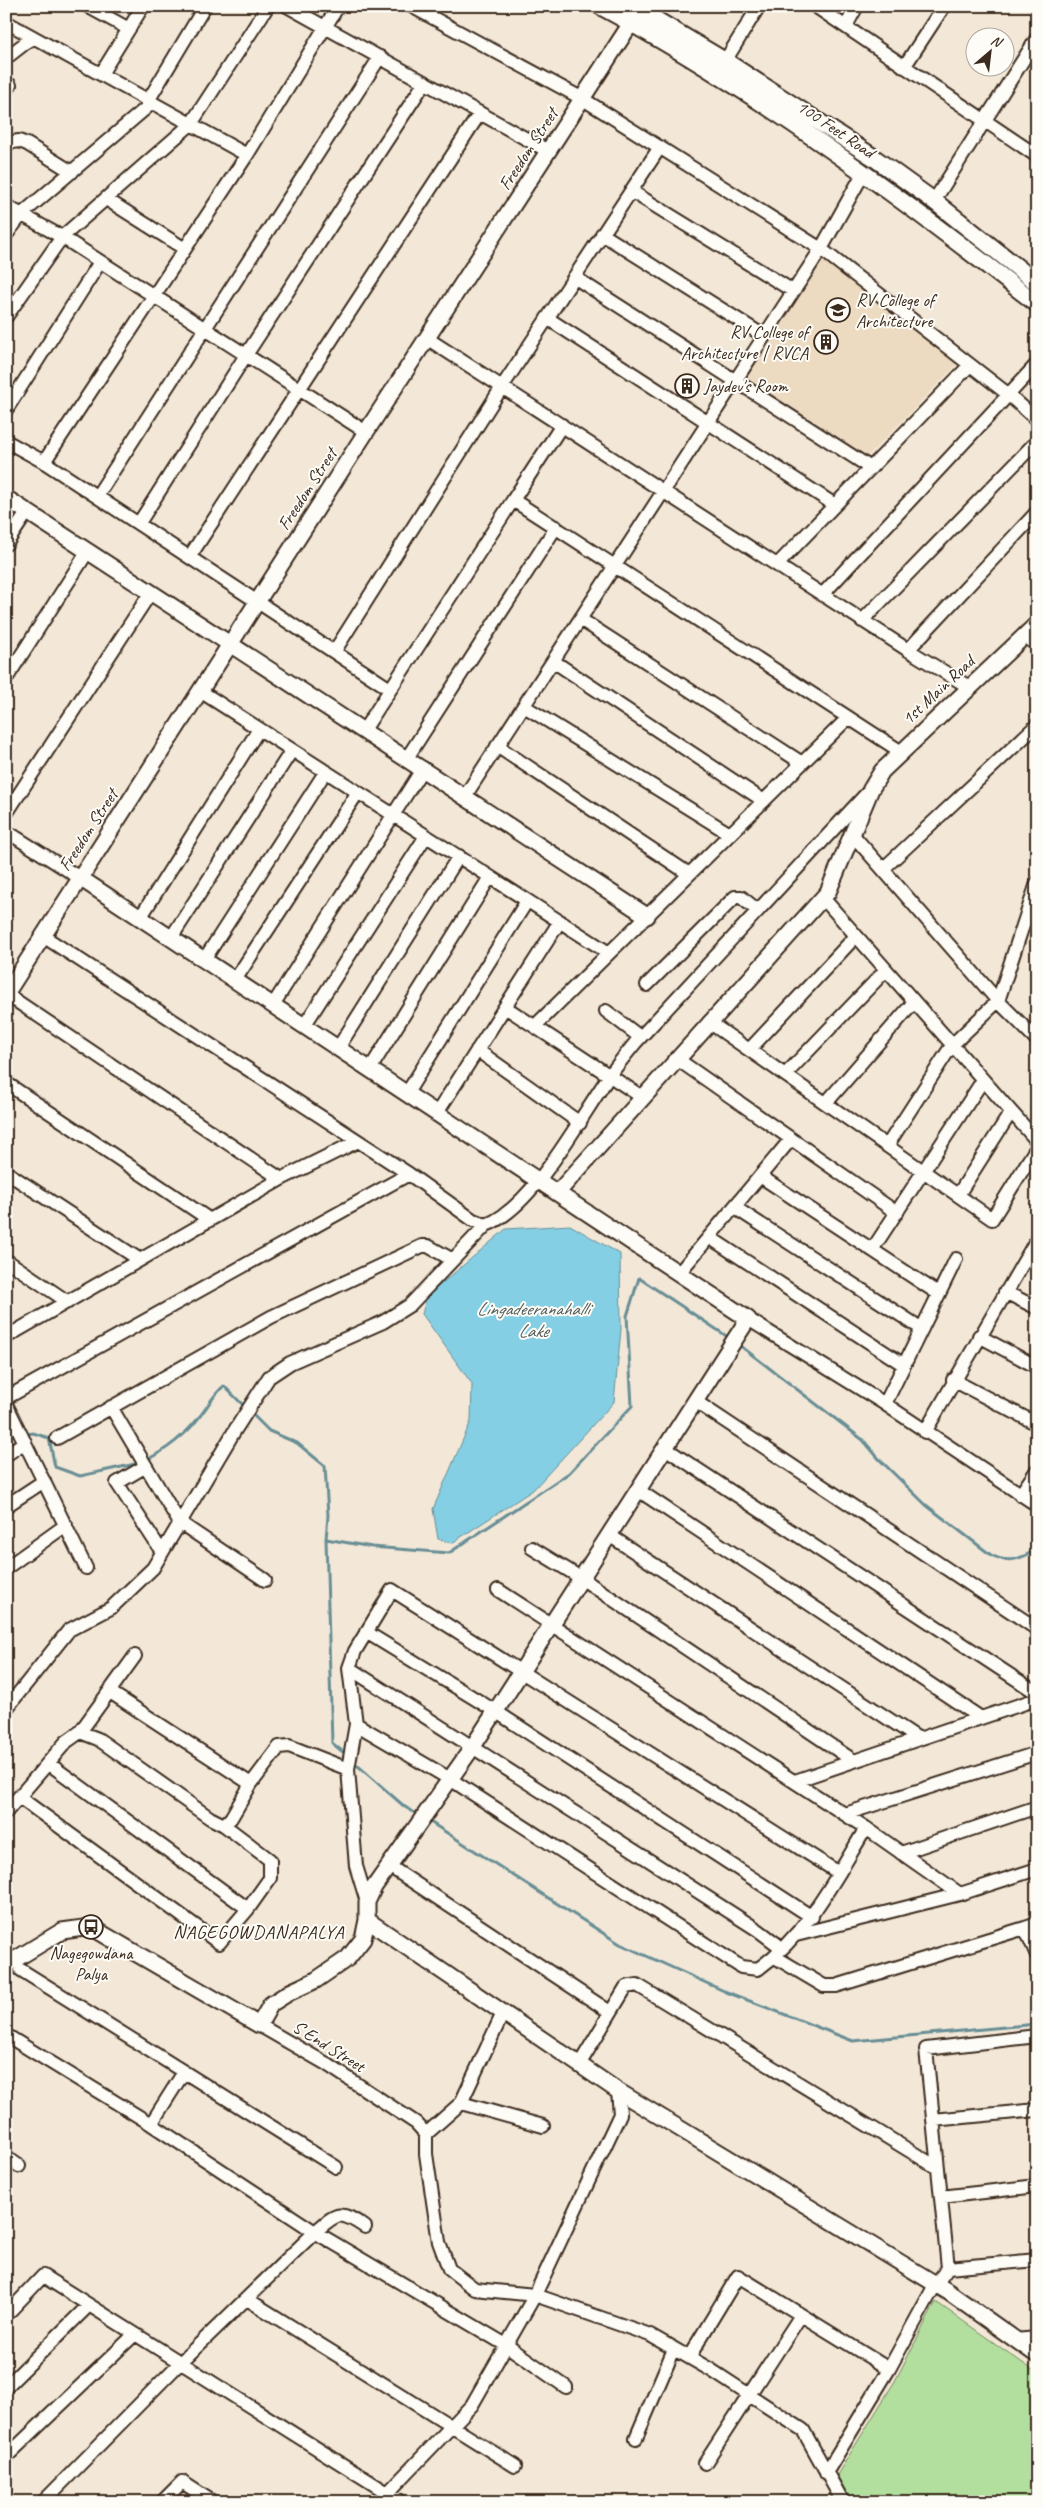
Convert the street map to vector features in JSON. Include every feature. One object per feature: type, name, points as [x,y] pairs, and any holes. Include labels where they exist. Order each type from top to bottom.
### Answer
[{"type":"main road","name":"100 Feet Road","points":[[600,6],[637,11],[725,61],[873,158],[934,201],[1037,283]]},
{"type":"main road","name":"100 Feet Road","points":[[637,11],[717,74],[864,172],[1037,304]]},
{"type":"street","points":[[87,6],[129,29]]},
{"type":"street","points":[[101,74],[144,6]]},
{"type":"street","points":[[6,235],[22,214],[150,102],[205,6]]},
{"type":"street","points":[[6,317],[62,237],[191,124],[268,6]]},
{"type":"street","points":[[288,6],[548,152]]},
{"type":"street","points":[[44,462],[247,155],[338,6]]},
{"type":"street","points":[[412,6],[583,99],[821,248],[1009,395],[1037,420]]},
{"type":"street","points":[[725,61],[759,6]]},
{"type":"street","points":[[815,6],[1037,156]]},
{"type":"street","points":[[846,26],[857,6]]},
{"type":"street","points":[[904,67],[944,6]]},
{"type":"street","name":"Freedom Street","points":[[6,994],[366,432],[583,99],[637,11]]},
{"type":"street","points":[[6,22],[247,155]]},
{"type":"street","points":[[6,58],[33,37]]},
{"type":"street","points":[[934,201],[1037,38]]},
{"type":"street","points":[[97,496],[380,57]]},
{"type":"street","points":[[139,523],[246,355],[425,82]]},
{"type":"street","points":[[190,556],[480,113]]},
{"type":"street","points":[[6,143],[19,141],[27,144],[72,172]]},
{"type":"street","points":[[334,652],[502,386],[660,147]]},
{"type":"street","points":[[465,796],[821,248],[864,172]]},
{"type":"street","points":[[631,191],[793,291]]},
{"type":"street","points":[[106,199],[185,249]]},
{"type":"street","points":[[6,206],[62,237],[366,432]]},
{"type":"street","points":[[602,234],[764,336]]},
{"type":"street","points":[[6,410],[100,262]]},
{"type":"street","points":[[574,277],[736,379],[871,468]]},
{"type":"street","points":[[547,318],[835,505]]},
{"type":"street","points":[[428,339],[862,621],[969,687]]},
{"type":"street","points":[[822,595],[1037,364]]},
{"type":"street","points":[[777,565],[970,365]]},
{"type":"street","points":[[364,730],[562,426]]},
{"type":"street","points":[[6,441],[44,462],[139,523],[390,689]]},
{"type":"street","points":[[862,621],[1037,441]]},
{"type":"street","points":[[6,498],[423,768],[647,916]]},
{"type":"street","points":[[513,500],[900,751]]},
{"type":"street","points":[[6,544],[28,512]]},
{"type":"street","points":[[908,650],[1037,512]]},
{"type":"street","points":[[407,758],[556,527]]},
{"type":"street","points":[[6,679],[88,551]]},
{"type":"street","points":[[6,814],[151,592]]},
{"type":"street","points":[[580,619],[802,764]]},
{"type":"street","name":"1st Main Road","points":[[558,1192],[828,892],[871,788],[882,770],[969,687],[1031,640],[1037,624]]},
{"type":"street","points":[[553,661],[764,801]]},
{"type":"street","points":[[200,691],[609,953]]},
{"type":"street","points":[[524,706],[730,834]]},
{"type":"street","points":[[535,1026],[848,718]]},
{"type":"street","points":[[883,869],[1037,725]]},
{"type":"street","points":[[140,918],[259,729]]},
{"type":"street","points":[[497,746],[689,874]]},
{"type":"street","points":[[171,938],[292,750]]},
{"type":"street","points":[[274,1006],[423,768]]},
{"type":"street","points":[[204,960],[326,771]]},
{"type":"street","points":[[6,1709],[69,1630],[111,1608],[153,1568],[179,1522],[269,1377],[290,1364],[383,1322],[400,1312],[410,1305],[451,1259],[486,1225],[500,1220],[539,1180],[610,1075],[640,1037],[871,788]]},
{"type":"street","points":[[234,980],[358,792]]},
{"type":"street","points":[[6,831],[558,1192],[748,1319],[885,1404],[1037,1505]]},
{"type":"street","points":[[852,834],[998,1001],[1036,1039]]},
{"type":"street","points":[[304,1026],[426,836]]},
{"type":"street","points":[[338,1048],[459,856]]},
{"type":"street","points":[[370,1069],[490,877]]},
{"type":"street","points":[[888,1146],[952,1045],[998,1001],[1037,883]]},
{"type":"street","points":[[647,985],[735,897],[741,897],[757,910]]},
{"type":"street","points":[[823,898],[1037,1141]]},
{"type":"street","points":[[407,1093],[527,900]]},
{"type":"street","points":[[437,1113],[560,921]]},
{"type":"street","points":[[43,936],[409,1174],[473,1220],[486,1225]]},
{"type":"street","points":[[750,1050],[856,936]]},
{"type":"street","points":[[785,1075],[886,970]]},
{"type":"street","points":[[6,994],[281,1179]]},
{"type":"street","points":[[826,1103],[914,1002]]},
{"type":"street","points":[[505,1007],[642,1097]]},
{"type":"street","points":[[606,1012],[640,1037]]},
{"type":"street","points":[[710,1022],[992,1219],[1037,1148]]},
{"type":"street","points":[[477,1050],[580,1122]]},
{"type":"street","points":[[677,1059],[897,1213]]},
{"type":"street","points":[[872,1250],[925,1172],[983,1080]]},
{"type":"street","points":[[6,1083],[210,1220]]},
{"type":"street","points":[[958,1195],[1011,1112]]},
{"type":"street","points":[[679,1273],[791,1139]]},
{"type":"street","points":[[6,1337],[281,1179],[358,1141]]},
{"type":"street","points":[[6,1172],[140,1260]]},
{"type":"street","points":[[6,1398],[409,1174]]},
{"type":"street","points":[[760,1176],[939,1294]]},
{"type":"street","points":[[734,1207],[922,1329]]},
{"type":"street","points":[[709,1237],[904,1365]]},
{"type":"street","points":[[57,1438],[271,1317],[422,1246],[428,1246],[451,1259]]},
{"type":"street","points":[[925,1432],[1005,1292],[1035,1247]]},
{"type":"street","points":[[885,1404],[956,1259]]},
{"type":"street","points":[[6,1260],[68,1302]]},
{"type":"street","points":[[1005,1292],[1037,1308]]},
{"type":"street","points":[[367,1902],[389,1866],[472,1748],[748,1319]]},
{"type":"street","points":[[979,1336],[1037,1367]]},
{"type":"street","points":[[953,1380],[1037,1424]]},
{"type":"street","points":[[695,1401],[1037,1629]]},
{"type":"street","points":[[6,1404],[86,1568]]},
{"type":"street","points":[[111,1407],[179,1522],[265,1580]]},
{"type":"street","points":[[6,1455],[25,1442]]},
{"type":"street","points":[[665,1448],[1037,1693]]},
{"type":"street","points":[[146,1466],[117,1483],[162,1552]]},
{"type":"street","points":[[1020,1494],[1037,1470]]},
{"type":"street","points":[[6,1506],[44,1481]]},
{"type":"street","points":[[638,1490],[981,1718]]},
{"type":"street","points":[[6,1568],[66,1526]]},
{"type":"street","points":[[609,1535],[919,1739]]},
{"type":"street","points":[[532,1548],[581,1578],[854,1761]]},
{"type":"street","points":[[259,2026],[271,2004],[290,1992],[316,1980],[348,1958],[363,1939],[367,1920],[367,1902],[356,1866],[348,1769],[356,1724],[349,1668],[355,1651],[392,1590],[839,1873]]},
{"type":"street","points":[[498,1590],[795,1781],[960,1894]]},
{"type":"street","points":[[366,1632],[495,1712],[812,1917]]},
{"type":"street","points":[[6,1812],[66,1742],[80,1732],[135,1656]]},
{"type":"street","points":[[349,1668],[758,1930],[779,1953],[824,1986],[836,1986],[1031,1926],[1037,1955]]},
{"type":"street","points":[[110,1692],[251,1784]]},
{"type":"street","points":[[795,1781],[1037,1699]]},
{"type":"street","points":[[356,1724],[450,1779],[741,1967],[758,1969],[779,1953],[795,1936],[812,1917],[866,1828]]},
{"type":"street","points":[[19,1798],[219,1943],[270,1878],[270,1860],[224,1825],[210,1818],[98,1739],[80,1732]]},
{"type":"street","points":[[224,1825],[231,1818],[251,1784],[279,1747],[289,1746],[348,1769]]},
{"type":"street","points":[[845,1814],[1037,1753]]},
{"type":"street","points":[[48,1763],[248,1908]]},
{"type":"street","points":[[901,1853],[1037,1807]]},
{"type":"street","points":[[389,1866],[610,2012]]},
{"type":"street","points":[[795,1936],[960,1894],[1037,1869]]},
{"type":"street","points":[[367,1920],[618,2091],[935,2285],[1037,2355]]},
{"type":"street","name":"S End Street","points":[[6,1965],[62,1931],[91,1926],[325,2064],[416,2123],[426,2134]]},
{"type":"street","points":[[21,1970],[336,2167]]},
{"type":"street","points":[[579,2065],[626,1987],[637,1984],[938,2168]]},
{"type":"street","points":[[503,2013],[461,2103],[426,2134],[426,2154],[439,2242],[449,2269],[475,2289],[535,2295],[650,2335],[690,2357],[803,2430],[843,2502]]},
{"type":"street","points":[[6,2035],[151,2124],[315,2232],[506,2345],[566,2387]]},
{"type":"street","points":[[826,2473],[889,2369],[935,2285],[948,2268],[926,2049],[1037,2036]]},
{"type":"street","points":[[151,2124],[184,2072]]},
{"type":"street","points":[[384,2497],[472,2405],[535,2295],[620,2114],[618,2091]]},
{"type":"street","points":[[461,2103],[544,2126]]},
{"type":"street","points":[[933,2120],[1037,2110]]},
{"type":"street","points":[[6,2157],[19,2166]]},
{"type":"street","points":[[941,2197],[1037,2186]]},
{"type":"street","points":[[43,2502],[180,2363],[315,2232],[335,2215],[343,2214],[365,2227]]},
{"type":"street","points":[[948,2268],[1037,2260]]},
{"type":"street","points":[[6,2315],[42,2276],[180,2363],[384,2497],[402,2502]]},
{"type":"street","points":[[690,2357],[738,2276],[889,2369]]},
{"type":"street","points":[[247,2300],[515,2466]]},
{"type":"street","points":[[6,2387],[88,2306]]},
{"type":"street","points":[[705,2463],[801,2315]]},
{"type":"street","points":[[6,2458],[134,2335]]},
{"type":"street","points":[[1015,2340],[1037,2338]]},
{"type":"street","points":[[636,2438],[674,2348]]},
{"type":"street","points":[[162,2502],[182,2482],[213,2502]]},
{"type":"shaded area","name":"RV College of Architecture","points":[[822,257],[957,364],[865,459],[743,378]]},
{"type":"green space","points":[[936,2302],[1037,2373],[1037,2502],[852,2502],[837,2475],[895,2381]]},
{"type":"water","name":"Lingadeeranahalli Lake","points":[[570,1225],[620,1254],[621,1329],[614,1402],[533,1490],[452,1543],[438,1539],[433,1509],[471,1421],[472,1384],[422,1314],[427,1296],[506,1229]]},
{"type":"waterway","points":[[250,1412],[269,1431],[297,1443],[325,1466],[328,1516],[326,1539],[372,1547],[449,1553],[569,1473],[632,1406],[627,1316],[639,1278],[731,1339]]},
{"type":"waterway","points":[[738,1344],[863,1440],[880,1460],[926,1505],[991,1555],[1009,1560],[1026,1555],[1037,1549]]},
{"type":"waterway","points":[[146,1460],[168,1447],[195,1423],[224,1386],[246,1408]]},
{"type":"waterway","points":[[23,1435],[33,1433],[49,1438],[55,1467],[80,1476],[140,1463]]},
{"type":"waterway","points":[[6,1437],[17,1435]]},
{"type":"waterway","points":[[326,1539],[332,1743],[343,1752]]},
{"type":"waterway","points":[[357,1765],[405,1807],[415,1813]]},
{"type":"waterway","points":[[430,1822],[620,1944],[724,1991],[853,2041],[1037,2024]]},
{"type":"place","name":"RV College of Architecture","points":[[838,310]]},
{"type":"place","name":"RV College of Architecture | RVCA","points":[[826,342]]},
{"type":"place","name":"Jaydev's Room","points":[[687,386]]},
{"type":"place","name":"Nagegowdana Palya","points":[[91,1927]]},
{"type":"district","name":"NAGEGOWDANAPALYA","points":[[259,1932]]}]
